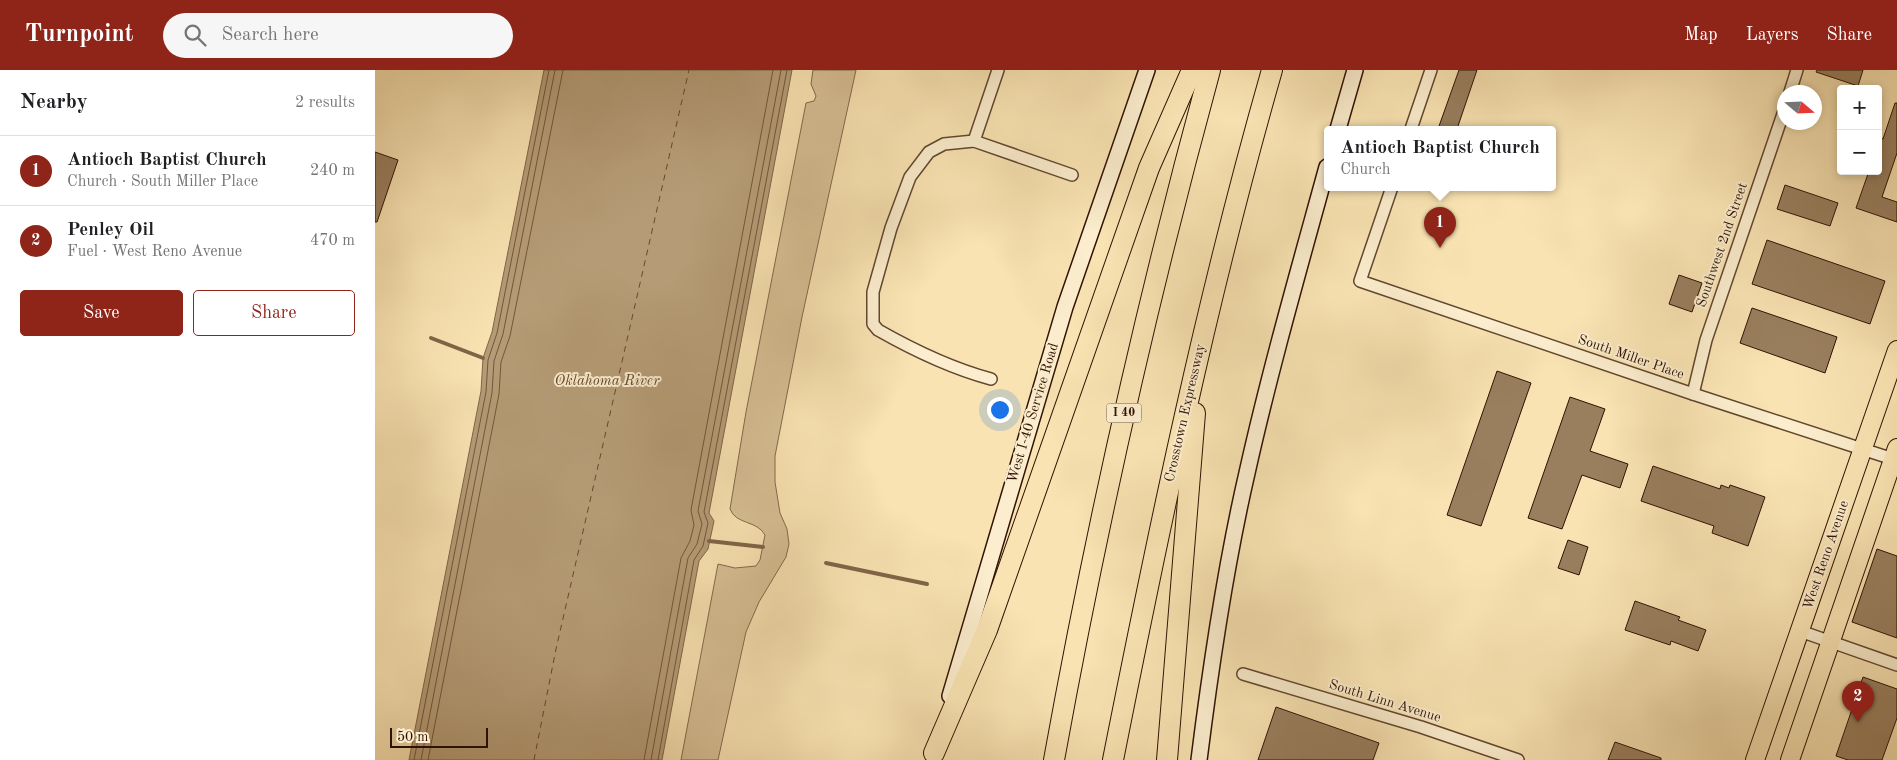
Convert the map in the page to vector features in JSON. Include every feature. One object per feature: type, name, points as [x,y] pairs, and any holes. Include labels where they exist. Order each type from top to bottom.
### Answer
[{"type":"highway","points":[[933,757],[987,630],[1149,168],[1192,70]]},
{"type":"highway","name":"I 40","points":[[1054,760],[1100,523],[1138,352],[1181,175],[1210,70]]},
{"type":"highway","name":"Crosstown Expressway","points":[[1113,760],[1155,544],[1202,336],[1232,214],[1272,70]]},
{"type":"highway","points":[[1167,760],[1202,336]]},
{"type":"main road","name":"West I-40 Service Road","points":[[933,757],[1062,316],[1147,70]]},
{"type":"main road","points":[[1339,126],[1355,70]]},
{"type":"main road","points":[[1199,760],[1230,554],[1247,474],[1274,360],[1324,178]]},
{"type":"main road","name":"West Reno Avenue","points":[[1755,760],[1897,350]]},
{"type":"main road","points":[[1790,760],[1895,453]]},
{"type":"street","points":[[974,141],[998,70]]},
{"type":"street","points":[[1412,126],[1431,70]]},
{"type":"street","points":[[1792,85],[1797,70]]},
{"type":"street","name":"Southwest 2nd Street","points":[[1693,394],[1706,340],[1778,130]]},
{"type":"street","points":[[991,379],[930,358],[878,330],[873,324],[873,292],[883,251],[910,177],[929,152],[944,144],[974,141],[1072,175]]},
{"type":"street","name":"South Miller Place","points":[[1391,191],[1360,281],[1693,394],[1863,448],[1895,453]]},
{"type":"street","points":[[1800,631],[1897,665]]},
{"type":"street","name":"South Linn Avenue","points":[[1243,674],[1421,727],[1518,760]]},
{"type":"shaded area","points":[[813,70],[856,70],[802,317],[775,456],[775,482],[780,513],[787,529],[789,544],[786,557],[759,602],[746,632],[718,760],[681,760],[718,564],[735,568],[756,566],[760,560],[765,535],[757,527],[737,518],[730,509],[746,412],[806,103],[814,101],[816,96],[811,84]]},
{"type":"water","name":"Oklahoma River","points":[[544,70],[792,70],[709,513],[714,521],[708,549],[699,561],[662,760],[409,760],[481,391],[483,358],[492,332]]},
{"type":"building","points":[[1459,70],[1477,70],[1458,126],[1439,126]]},
{"type":"building","points":[[1817,70],[1863,70],[1858,85],[1816,72]]},
{"type":"building","points":[[1895,103],[1897,103],[1897,153],[1882,197],[1897,202],[1897,222],[1856,208],[1868,175],[1882,175],[1883,139]]},
{"type":"building","points":[[375,152],[398,160],[377,222],[375,222]]},
{"type":"building","points":[[1785,185],[1838,203],[1830,226],[1777,209]]},
{"type":"building","points":[[1767,240],[1885,281],[1870,324],[1752,284]]},
{"type":"building","points":[[1679,275],[1702,283],[1692,312],[1669,304]]},
{"type":"building","points":[[1752,308],[1837,337],[1825,373],[1740,343]]},
{"type":"building","points":[[1497,371],[1531,383],[1481,526],[1447,515]]},
{"type":"building","points":[[1570,397],[1605,409],[1590,451],[1628,464],[1620,488],[1582,475],[1562,529],[1528,518]]},
{"type":"building","points":[[1653,466],[1720,489],[1721,485],[1729,488],[1730,485],[1765,497],[1748,546],[1712,533],[1714,526],[1641,501]]},
{"type":"building","points":[[1568,540],[1588,547],[1579,575],[1558,568]]},
{"type":"building","points":[[1877,549],[1897,556],[1897,638],[1852,622]]},
{"type":"building","points":[[1635,601],[1680,617],[1678,620],[1706,630],[1698,651],[1671,641],[1670,645],[1625,630]]},
{"type":"building","points":[[1863,677],[1897,689],[1897,718],[1882,760],[1848,760],[1836,756]]},
{"type":"building","points":[[1276,707],[1379,743],[1373,760],[1258,760]]},
{"type":"building","points":[[1615,742],[1661,758],[1661,760],[1608,760]]},
{"type":"waterway","points":[[431,338],[483,358]]},
{"type":"waterway","points":[[709,541],[763,547]]},
{"type":"waterway","points":[[826,563],[927,584]]},
{"type":"ferry route","points":[[534,760],[556,649],[689,70]]},
{"type":"place","name":"Antioch Baptist Church","points":[[1440,248]]},
{"type":"place","name":"Penley Oil","points":[[1858,722]]}]
